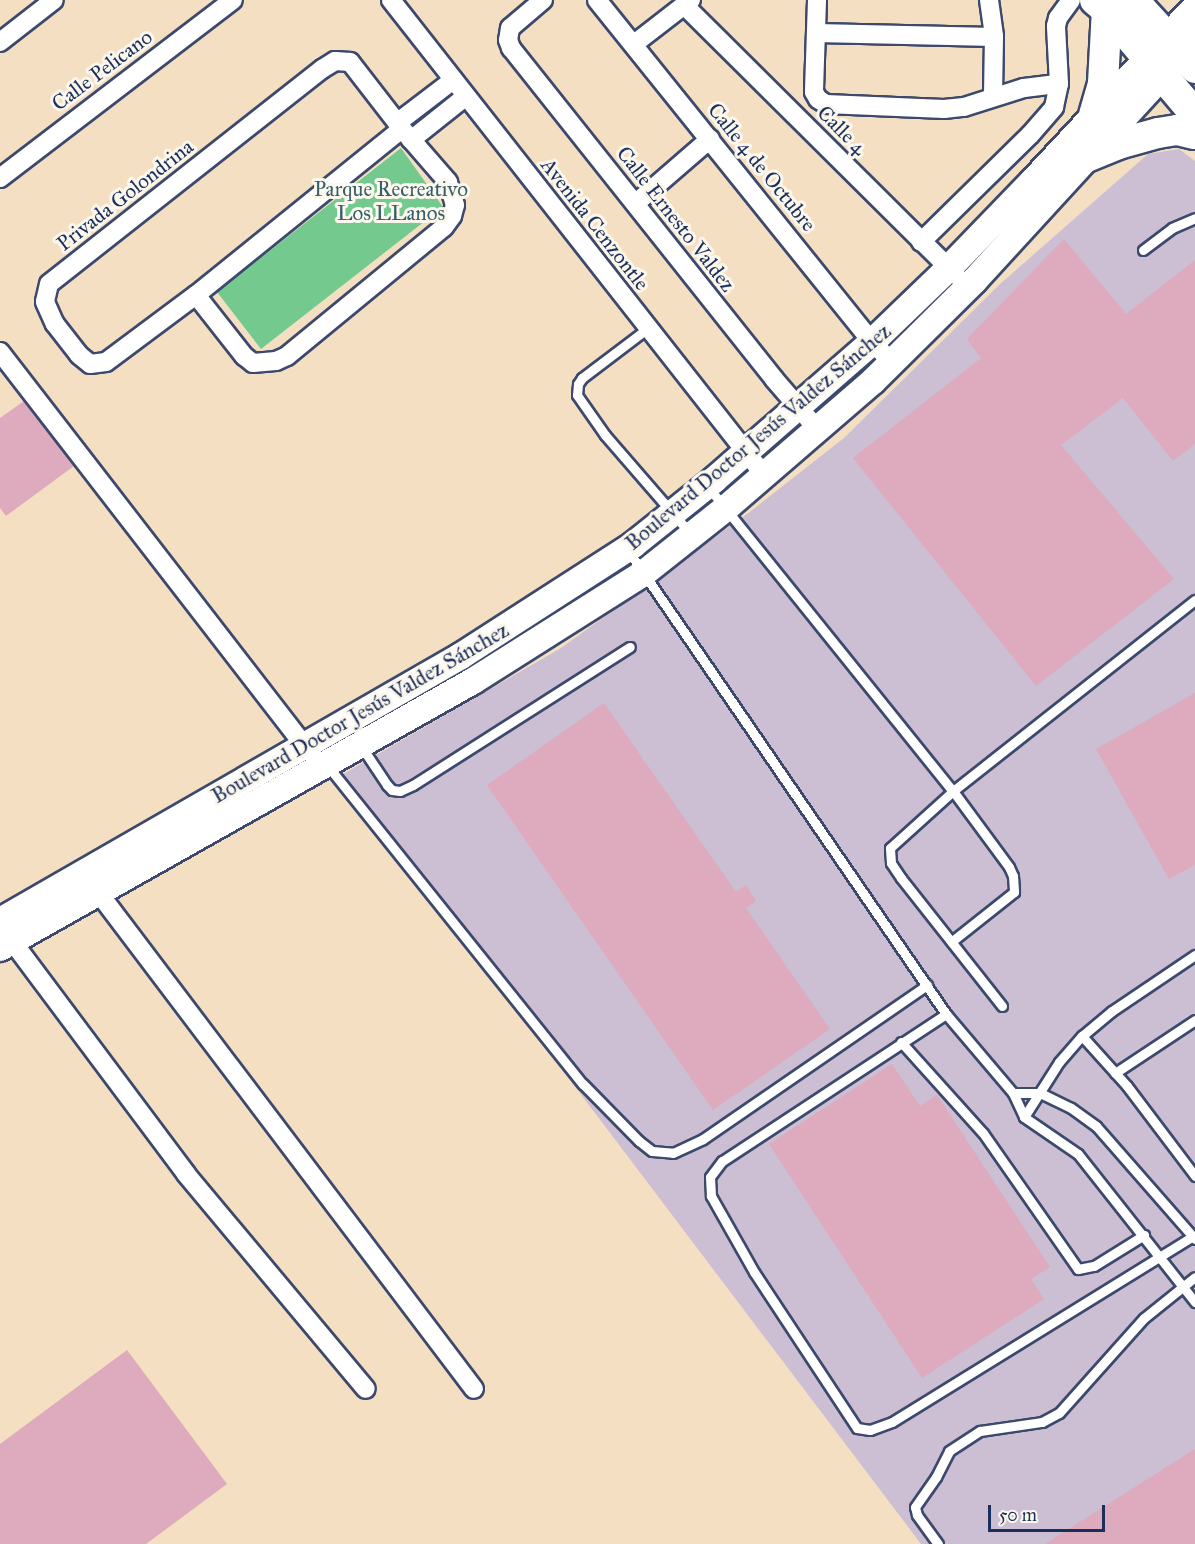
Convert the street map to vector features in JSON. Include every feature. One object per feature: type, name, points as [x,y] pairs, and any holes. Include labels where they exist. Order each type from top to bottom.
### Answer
[{"type":"highway","points":[[1111,3],[1185,49]]},
{"type":"highway","points":[[1111,3],[1154,67],[1195,114]]},
{"type":"highway","points":[[1095,115],[1102,83],[1111,3]]},
{"type":"highway","points":[[1084,158],[1118,144],[1158,133],[1177,130],[1195,134]]},
{"type":"main road","name":"Boulevard Doctor Jesús Valdez Sánchez","points":[[4,936],[305,747],[460,656],[627,549],[707,486],[872,342],[949,268],[1095,115],[1154,67],[1185,49],[1195,7]]},
{"type":"main road","name":"Boulevard Doctor Jesús Valdez Sánchez","points":[[4,936],[98,892],[361,746],[514,656],[644,573],[726,508],[892,362],[968,286],[1084,158],[1154,67]]},
{"type":"street","points":[[0,42],[54,0]]},
{"type":"street","name":"Calle Pelicano","points":[[0,178],[234,0]]},
{"type":"street","name":"Avenida Cenzontle","points":[[391,0],[764,475]]},
{"type":"street","name":"Calle Ernesto Valdez","points":[[543,0],[514,24],[509,32],[511,48],[774,379],[818,429]]},
{"type":"street","name":"Calle 4 de Octubre","points":[[597,0],[872,342],[892,362]]},
{"type":"street","points":[[817,0],[814,78],[816,97],[826,104],[944,109],[964,107],[1024,88],[1059,84]]},
{"type":"street","points":[[989,0],[994,37],[993,96]]},
{"type":"street","points":[[921,242],[1053,107],[1059,84],[1056,26],[1058,18],[1071,0]]},
{"type":"street","points":[[634,44],[688,3]]},
{"type":"street","name":"Calle 4","points":[[688,3],[921,242],[968,286]]},
{"type":"street","points":[[816,33],[994,37]]},
{"type":"street","name":"Privada Golondrina","points":[[196,295],[244,356],[253,363],[269,363],[287,356],[444,227],[452,216],[454,199],[448,182],[403,131],[350,62],[330,63],[49,284],[45,302],[55,324],[86,361],[94,365],[118,355],[403,131],[453,80]]},
{"type":"street","name":"Privada Golondrina","points":[[403,131],[465,97]]},
{"type":"street","points":[[636,203],[710,139]]},
{"type":"street","points":[[0,352],[305,747],[327,765]]},
{"type":"street","points":[[98,892],[474,1389]]},
{"type":"street","points":[[4,936],[186,1174],[366,1389]]},
{"type":"lane","points":[[1143,250],[1172,228],[1195,219]]},
{"type":"lane","points":[[648,328],[582,378],[578,384],[577,395],[605,435],[691,535]]},
{"type":"lane","points":[[707,486],[953,791],[1010,867],[1014,892],[985,912],[951,942]]},
{"type":"lane","points":[[627,549],[946,1014],[1013,1093],[1024,1117],[1078,1154],[1195,1302]]},
{"type":"lane","points":[[1002,1006],[901,878],[888,855],[890,848],[953,791],[1195,600]]},
{"type":"lane","points":[[361,746],[387,785],[392,790],[400,790],[413,785],[630,647]]},
{"type":"lane","points":[[327,765],[583,1084],[639,1141],[652,1151],[673,1153],[704,1139],[927,985]]},
{"type":"lane","points":[[1024,1117],[1059,1062],[1082,1036],[1112,1011],[1195,955]]},
{"type":"lane","points":[[946,1014],[722,1161],[710,1178],[711,1196],[754,1272],[857,1428],[870,1430],[892,1422],[1194,1238],[1096,1126],[1071,1108],[1040,1093],[1013,1093]]},
{"type":"lane","points":[[1115,1073],[1195,1020]]},
{"type":"lane","points":[[1082,1036],[1115,1073],[1195,1176]]},
{"type":"lane","points":[[901,1042],[983,1132],[1078,1269],[1094,1266],[1144,1235]]},
{"type":"lane","points":[[938,1544],[917,1515],[915,1507],[936,1477],[949,1451],[980,1431],[1042,1422],[1059,1413],[1144,1318],[1195,1276]]},
{"type":"shaded area","points":[[1179,149],[1195,161],[1195,1544],[921,1544],[340,776],[561,648],[751,511],[844,438],[999,285],[1148,154]]},
{"type":"green space","name":"Parque Recreativo Los LLanos","points":[[401,148],[443,207],[261,349],[217,292]]},
{"type":"building","points":[[1064,239],[1126,314],[1195,260],[1195,444],[1173,461],[1123,398],[1061,445],[1174,579],[1036,686],[853,458],[981,358],[967,339]]},
{"type":"building","points":[[24,401],[74,466],[6,516],[0,508],[0,418]]},
{"type":"building","points":[[1195,693],[1195,865],[1169,879],[1096,749]]},
{"type":"building","points":[[604,703],[736,892],[746,885],[756,901],[746,908],[830,1029],[713,1110],[487,785]]},
{"type":"building","points":[[892,1064],[920,1106],[937,1095],[1050,1267],[1031,1279],[1044,1299],[922,1378],[769,1144]]},
{"type":"building","points":[[127,1350],[227,1484],[146,1544],[0,1544],[0,1444]]},
{"type":"building","points":[[1195,1449],[1195,1544],[1045,1544]]}]
